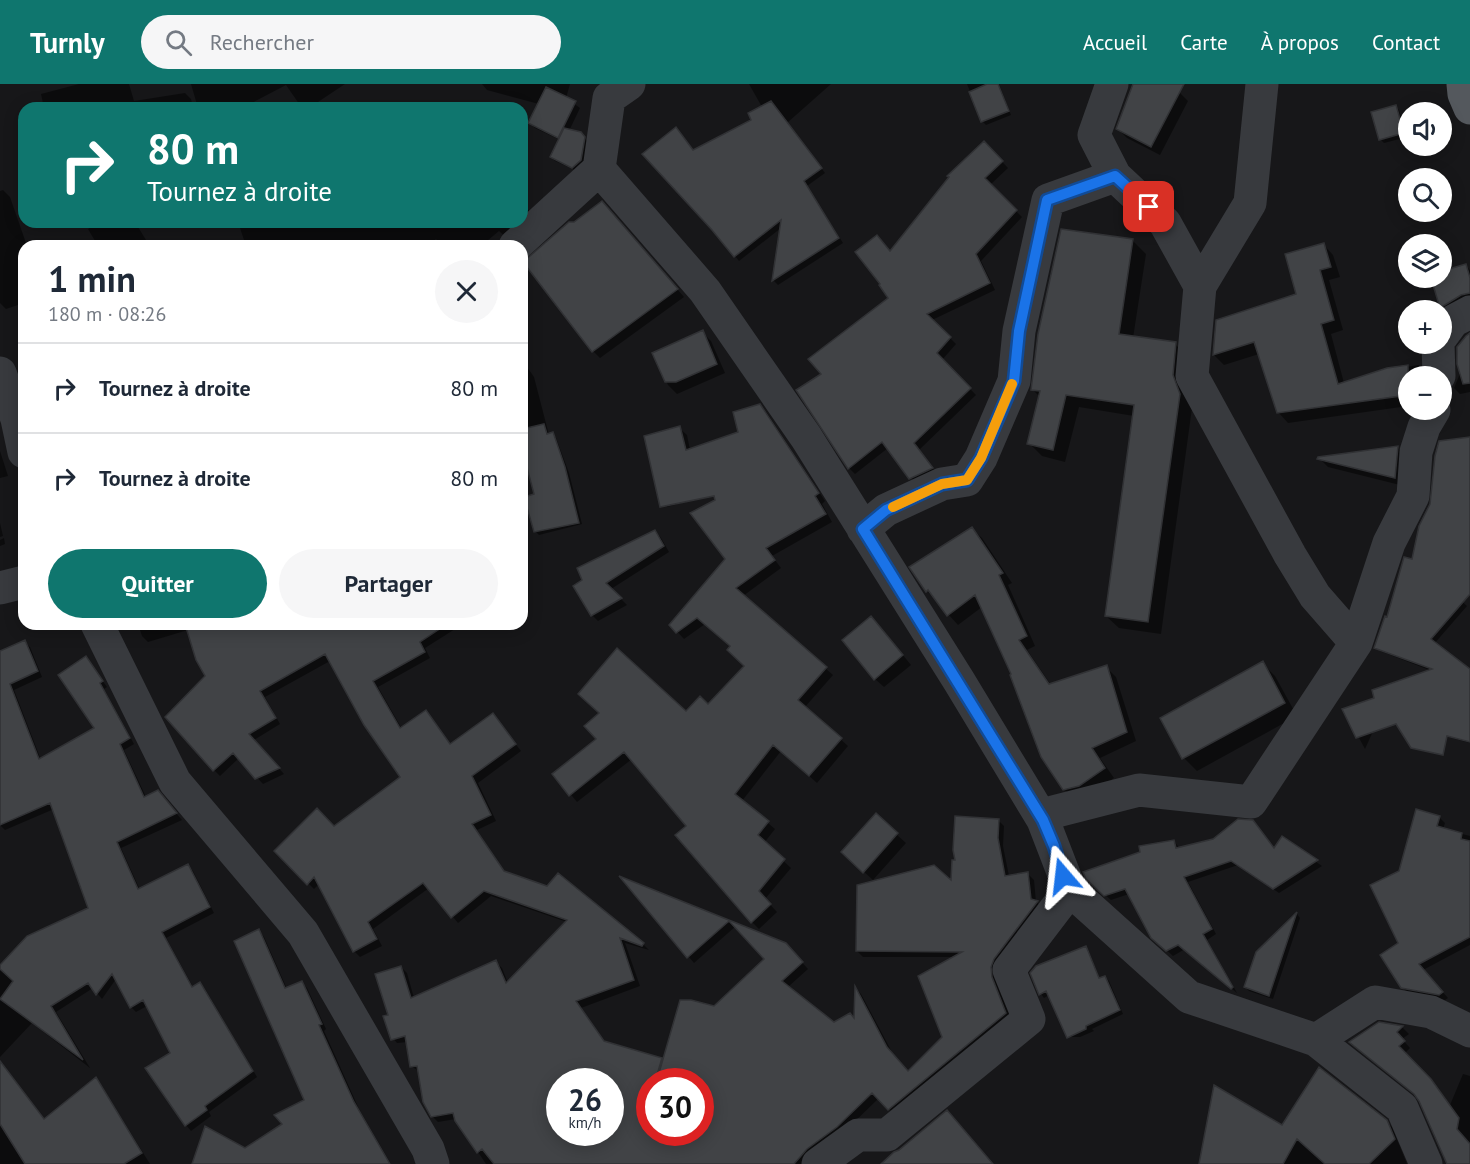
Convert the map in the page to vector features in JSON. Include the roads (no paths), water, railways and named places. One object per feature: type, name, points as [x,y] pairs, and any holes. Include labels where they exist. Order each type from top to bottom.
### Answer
[{"type":"main road","points":[[1463,84],[1464,94],[1470,108]]},
{"type":"street","points":[[522,240],[599,169],[609,98],[629,84]]},
{"type":"street","points":[[1098,84],[1094,135],[1115,176],[1165,223],[1200,286]]},
{"type":"street","points":[[1094,135],[1112,84]]},
{"type":"street","points":[[1262,84],[1250,203],[1200,286],[1192,376],[1290,555],[1315,596],[1356,643]]},
{"type":"street","points":[[599,169],[705,291],[806,437],[1043,820],[1070,890],[1189,997],[1316,1040],[1401,1108],[1426,1164]]},
{"type":"street","points":[[863,529],[886,510],[942,484],[967,480],[981,458],[1014,381],[1019,331],[1047,200],[1115,176]]},
{"type":"street","points":[[1452,322],[1470,312]]},
{"type":"street","points":[[0,373],[18,424]]},
{"type":"street","points":[[1043,820],[1053,812],[1139,790],[1251,802],[1356,643],[1389,543],[1413,496],[1416,452],[1428,420]]},
{"type":"street","points":[[0,588],[18,584]]},
{"type":"street","points":[[100,630],[175,782],[303,933],[428,1149],[433,1164]]},
{"type":"street","points":[[818,1164],[858,1135],[887,1135],[1029,1019],[1009,970],[1070,890]]},
{"type":"street","points":[[1316,1040],[1375,1002],[1431,1012],[1470,1031]]}]
